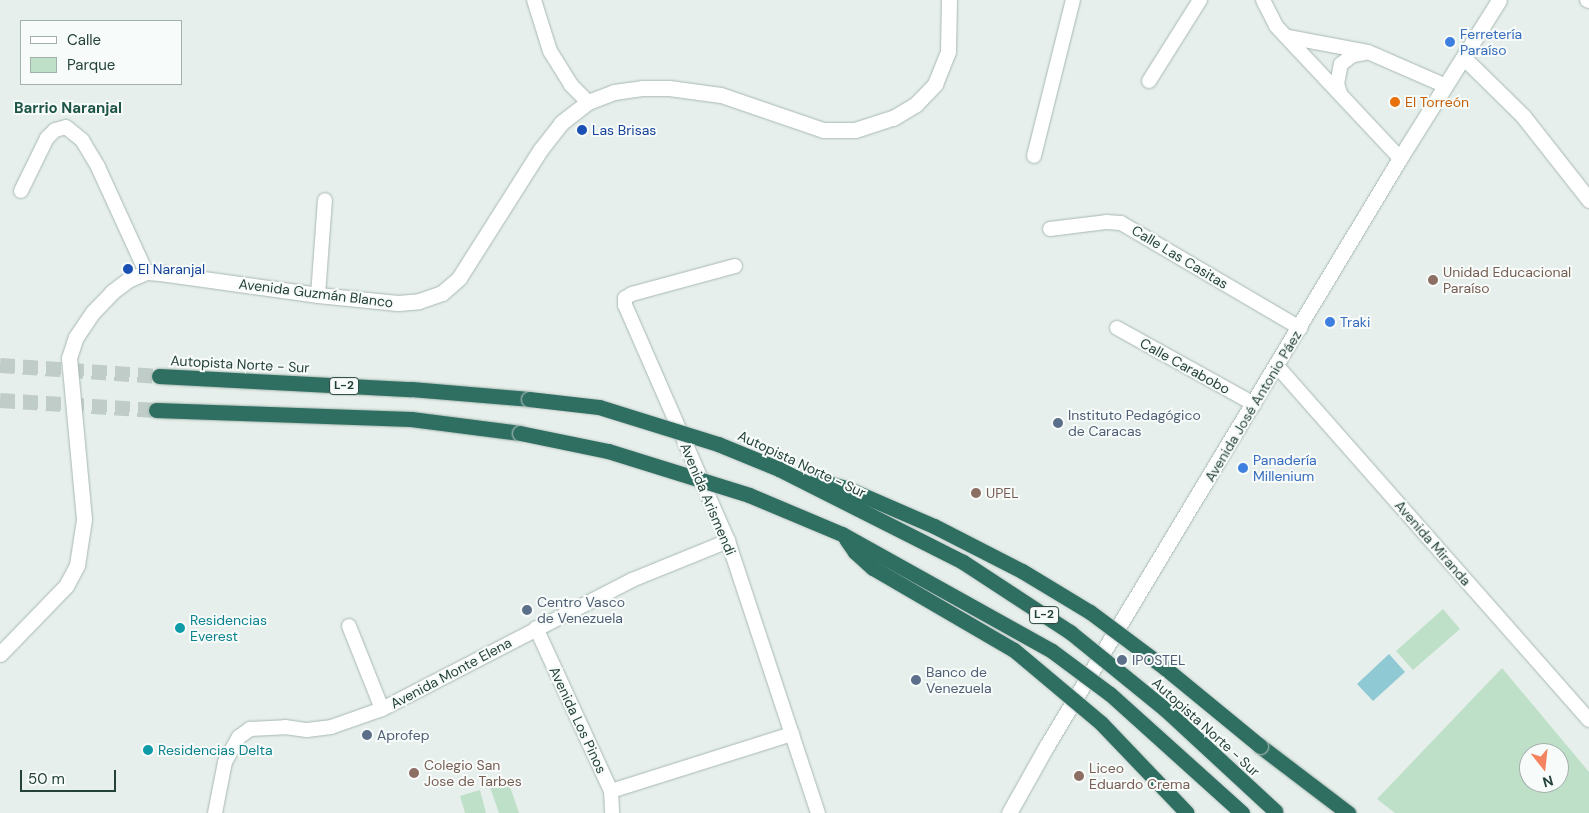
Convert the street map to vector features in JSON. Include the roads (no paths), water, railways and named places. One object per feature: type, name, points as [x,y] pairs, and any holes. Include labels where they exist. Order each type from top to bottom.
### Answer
[{"type":"highway","name":"Autopista Norte - Sur","points":[[159,376],[411,389],[599,407],[646,420],[718,444],[779,468],[963,562],[1070,632],[1166,710],[1276,813]]},
{"type":"highway","name":"L-2","points":[[156,410],[411,419],[520,432],[608,451],[749,495],[842,534],[1052,651],[1110,694],[1242,813]]},
{"type":"highway","points":[[779,468],[846,488],[934,526],[1022,571],[1090,612],[1165,668],[1260,746],[1348,813]]},
{"type":"highway","points":[[842,534],[855,552],[874,568],[1014,650],[1101,723],[1187,813]]},
{"type":"highway","points":[[1260,746],[1334,813]]},
{"type":"street","points":[[534,0],[550,51],[571,85],[588,102]]},
{"type":"street","name":"Avenida Guzmán Blanco","points":[[146,272],[318,295],[398,303],[419,301],[442,293],[459,278],[541,149],[561,123],[588,102],[614,92],[642,88],[669,88],[721,95],[823,130],[855,130],[893,118],[916,104],[935,84],[948,51],[948,0]]},
{"type":"street","points":[[1034,156],[1073,0]]},
{"type":"street","points":[[1148,81],[1200,0]]},
{"type":"street","points":[[1263,0],[1276,26],[1400,158]]},
{"type":"street","name":"Avenida José Antonio Páez","points":[[1009,813],[1046,747],[1300,328],[1400,158],[1499,0]]},
{"type":"street","points":[[1288,37],[1368,52],[1446,86]]},
{"type":"street","points":[[1340,94],[1337,84],[1341,64],[1353,55],[1368,52]]},
{"type":"street","points":[[1464,58],[1523,116],[1589,200]]},
{"type":"street","points":[[0,654],[66,586],[77,565],[84,519],[70,358],[76,337],[93,312],[112,292],[128,280],[146,272],[98,167],[82,140],[66,127],[55,130],[47,138],[21,191]]},
{"type":"street","points":[[318,295],[325,200]]},
{"type":"street","name":"Calle Las Casitas","points":[[1050,229],[1106,222],[1121,223],[1300,328]]},
{"type":"street","name":"Avenida Arismendi","points":[[735,266],[632,294],[625,298],[625,305],[728,541],[818,813]]},
{"type":"street","name":"Calle Carabobo","points":[[1117,328],[1254,404]]},
{"type":"street","name":"Avenida Miranda","points":[[1277,366],[1589,720]]},
{"type":"street","name":"Avenida Monte Elena","points":[[215,813],[225,762],[238,737],[250,730],[284,727],[307,730],[331,727],[382,709],[632,580],[728,541]]},
{"type":"street","points":[[349,626],[382,709]]},
{"type":"street","name":"Avenida Los Pinos","points":[[536,628],[611,791],[612,813]]},
{"type":"street","points":[[611,791],[792,734]]},
{"type":"water","points":[[1389,654],[1405,672],[1373,701],[1357,684]]},
{"type":"tunnel","points":[[0,365],[159,376]]},
{"type":"tunnel","points":[[0,400],[156,410]]},
{"type":"place","name":"Ferretería Paraíso","points":[[1450,42]]},
{"type":"place","name":"El Torreón","points":[[1395,102]]},
{"type":"place","name":"Las Brisas","points":[[582,130]]},
{"type":"place","name":"El Naranjal","points":[[128,269]]},
{"type":"place","name":"Unidad Educacional Paraíso","points":[[1433,280]]},
{"type":"place","name":"Traki","points":[[1330,322]]},
{"type":"place","name":"Instituto Pedagógico de Caracas","points":[[1058,423]]},
{"type":"place","name":"Panadería Millenium","points":[[1243,468]]},
{"type":"place","name":"UPEL","points":[[976,493]]},
{"type":"place","name":"Centro Vasco de Venezuela","points":[[527,610]]},
{"type":"place","name":"Residencias Everest","points":[[180,628]]},
{"type":"place","name":"IPOSTEL","points":[[1122,660]]},
{"type":"place","name":"Banco de Venezuela","points":[[916,680]]},
{"type":"place","name":"Aprofep","points":[[367,735]]},
{"type":"place","name":"Residencias Delta","points":[[148,750]]},
{"type":"place","name":"Colegio San Jose de Tarbes","points":[[414,773]]},
{"type":"place","name":"Liceo Eduardo Crema","points":[[1079,776]]},
{"type":"district","name":"Barrio Naranjal","points":[[68,109]]}]
